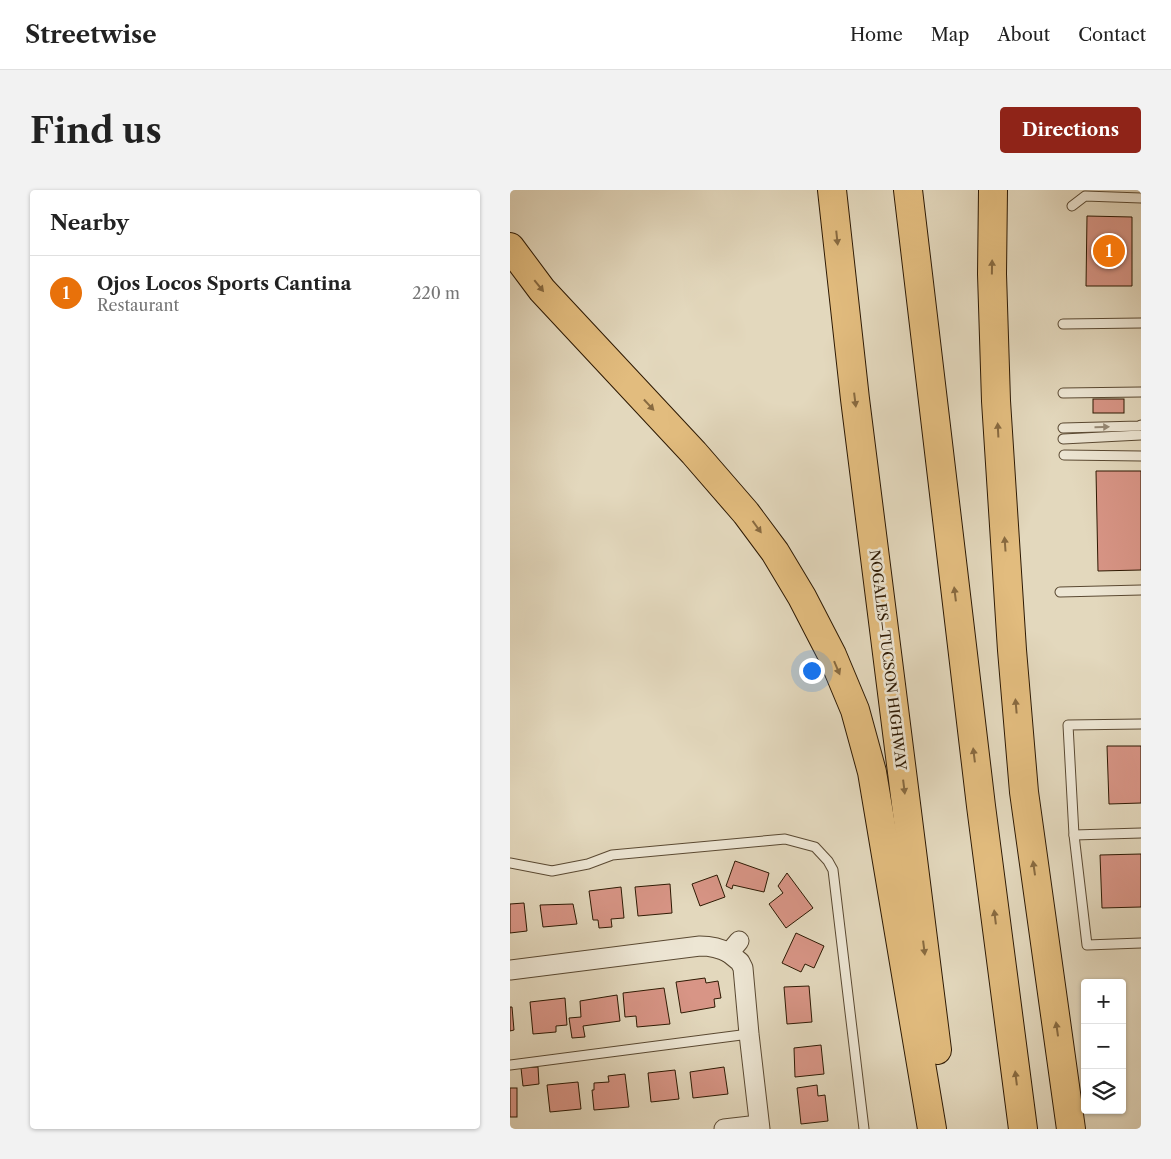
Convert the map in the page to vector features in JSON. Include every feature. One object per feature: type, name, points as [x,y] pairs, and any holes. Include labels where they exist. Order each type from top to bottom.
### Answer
[{"type":"main road","name":"NOGALES–TUCSON HIGHWAY","points":[[832,190],[855,399],[947,1129]]},
{"type":"main road","points":[[908,190],[980,806],[1023,1129]]},
{"type":"main road","points":[[993,190],[992,274],[996,401],[1012,660],[1024,792],[1071,1129]]},
{"type":"main road","points":[[510,247],[542,290],[694,453],[746,513],[775,552],[798,590],[832,655],[855,710],[872,772],[932,1129]]},
{"type":"street","points":[[510,970],[700,946],[721,949],[734,947],[742,968],[760,1127],[724,1129]]},
{"type":"lane","points":[[1072,206],[1085,196],[1141,198]]},
{"type":"lane","points":[[1063,324],[1141,323]]},
{"type":"lane","points":[[1063,394],[1141,392]]},
{"type":"lane","points":[[1063,428],[1141,425]]},
{"type":"lane","points":[[1063,439],[1141,435]]},
{"type":"lane","points":[[1064,455],[1141,456]]},
{"type":"lane","points":[[1060,592],[1141,590]]},
{"type":"lane","points":[[1141,724],[1068,725],[1074,834],[1087,944],[1141,943]]},
{"type":"lane","points":[[1074,834],[1141,833]]},
{"type":"lane","points":[[510,863],[552,870],[588,864],[612,855],[785,840],[816,847],[833,870],[864,1129]]},
{"type":"lane","points":[[510,1065],[749,1034]]},
{"type":"building","points":[[1087,216],[1132,217],[1132,286],[1086,286]]},
{"type":"building","points":[[1093,399],[1124,399],[1124,413],[1093,413]]},
{"type":"building","points":[[1096,471],[1141,471],[1141,570],[1098,571]]},
{"type":"building","points":[[1107,746],[1141,746],[1141,803],[1109,804]]},
{"type":"building","points":[[1141,854],[1141,907],[1102,908],[1100,855]]},
{"type":"building","points":[[735,861],[769,873],[764,892],[733,885],[732,889],[726,886]]},
{"type":"building","points":[[787,873],[813,908],[786,928],[769,904],[783,893],[778,886]]},
{"type":"building","points":[[717,875],[725,897],[700,906],[692,884]]},
{"type":"building","points":[[670,884],[672,913],[638,916],[635,887]]},
{"type":"building","points":[[621,887],[624,918],[611,919],[612,927],[599,928],[598,920],[593,920],[589,891]]},
{"type":"building","points":[[524,903],[527,931],[510,933],[510,904]]},
{"type":"building","points":[[573,904],[577,924],[543,927],[540,905]]},
{"type":"building","points":[[796,933],[824,946],[814,968],[805,964],[801,972],[782,963]]},
{"type":"building","points":[[705,978],[706,983],[718,981],[721,998],[714,999],[715,1007],[681,1013],[676,982]]},
{"type":"building","points":[[809,986],[812,1022],[787,1024],[784,987]]},
{"type":"building","points":[[664,988],[670,1024],[637,1027],[636,1016],[625,1017],[623,993]]},
{"type":"building","points":[[617,995],[620,1021],[583,1026],[585,1037],[572,1038],[569,1018],[581,1017],[580,1001]]},
{"type":"building","points":[[565,998],[567,1025],[556,1026],[556,1032],[533,1034],[530,1002]]},
{"type":"building","points":[[510,1007],[512,1007],[514,1030],[510,1031]]},
{"type":"building","points":[[821,1045],[824,1074],[795,1077],[794,1048]]},
{"type":"building","points":[[538,1067],[539,1084],[523,1086],[521,1068]]},
{"type":"building","points":[[724,1067],[728,1094],[693,1098],[690,1072]]},
{"type":"building","points":[[675,1070],[679,1099],[651,1102],[648,1073]]},
{"type":"building","points":[[625,1074],[629,1107],[594,1110],[592,1090],[594,1090],[594,1083],[609,1082],[608,1076]]},
{"type":"building","points":[[578,1082],[581,1109],[550,1112],[547,1085]]},
{"type":"building","points":[[817,1085],[818,1096],[825,1095],[828,1121],[801,1124],[797,1088]]},
{"type":"building","points":[[510,1088],[517,1088],[517,1117],[510,1117]]},
{"type":"place","name":"Ojos Locos Sports Cantina","points":[[1109,251]]}]
